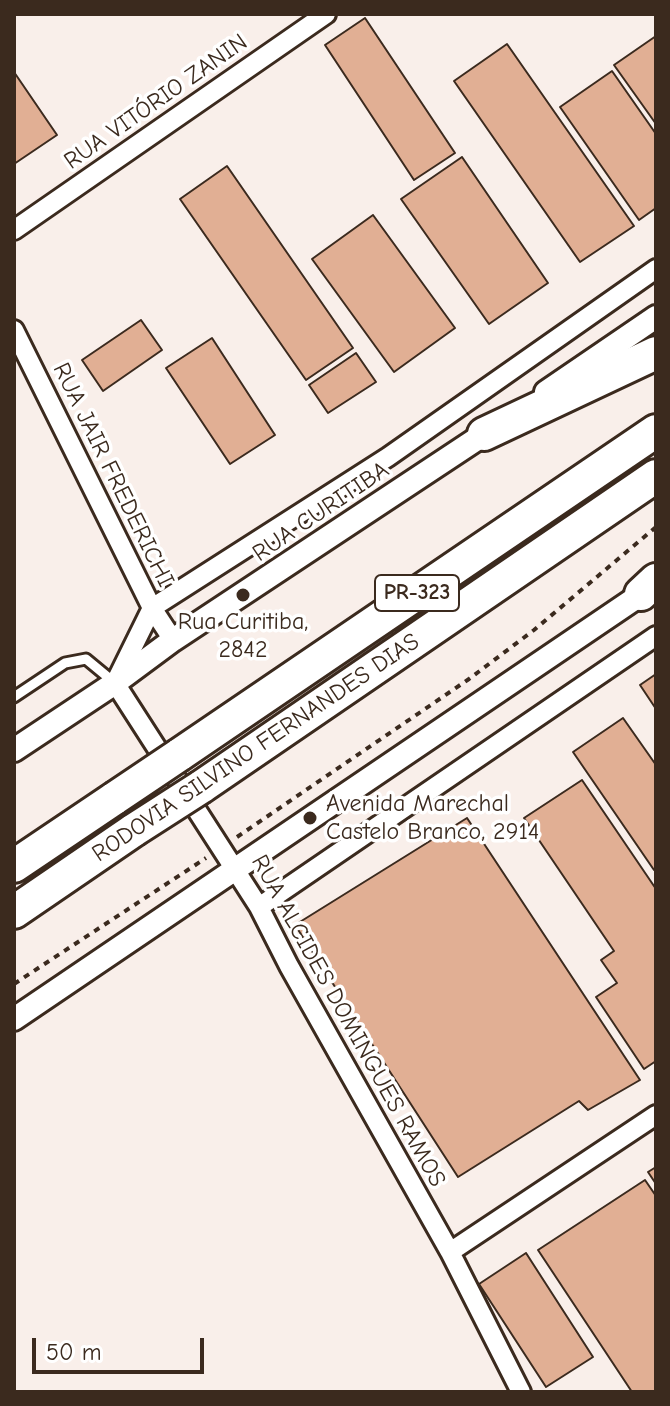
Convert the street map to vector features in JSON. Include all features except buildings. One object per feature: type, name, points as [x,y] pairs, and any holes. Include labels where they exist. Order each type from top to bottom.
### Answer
[{"type":"highway","points":[[484,434],[656,353]]},
{"type":"highway","name":"RODOVIA SILVINO FERNANDES DIAS","points":[[14,866],[656,431]]},
{"type":"highway","name":"RODOVIA SILVINO FERNANDES DIAS","points":[[14,912],[656,476]]},
{"type":"street","name":"RUA VITÓRIO ZANIN","points":[[14,230],[326,14]]},
{"type":"street","name":"RUA CURITIBA","points":[[152,608],[388,457],[656,269]]},
{"type":"street","name":"RUA CURITIBA","points":[[14,750],[656,317]]},
{"type":"street","name":"RUA JAIR FREDERICHI","points":[[14,330],[152,608],[173,640]]},
{"type":"street","points":[[388,457],[408,485]]},
{"type":"street","points":[[14,1019],[651,586]]},
{"type":"street","points":[[115,683],[152,608]]},
{"type":"street","points":[[259,907],[656,636]]},
{"type":"street","name":"RUA ALCIDES DOMINGUES RAMOS","points":[[115,683],[259,907],[450,1252],[521,1392]]},
{"type":"street","points":[[450,1252],[656,1115]]},
{"type":"lane","points":[[14,697],[65,663],[86,659],[115,683]]},
{"type":"path","points":[[14,984],[131,909],[469,679],[534,630],[656,527]]},
{"type":"place","name":"Rua Curitiba, 2842","points":[[243,595]]},
{"type":"place","name":"Avenida Marechal Castelo Branco, 2914","points":[[310,818]]}]
